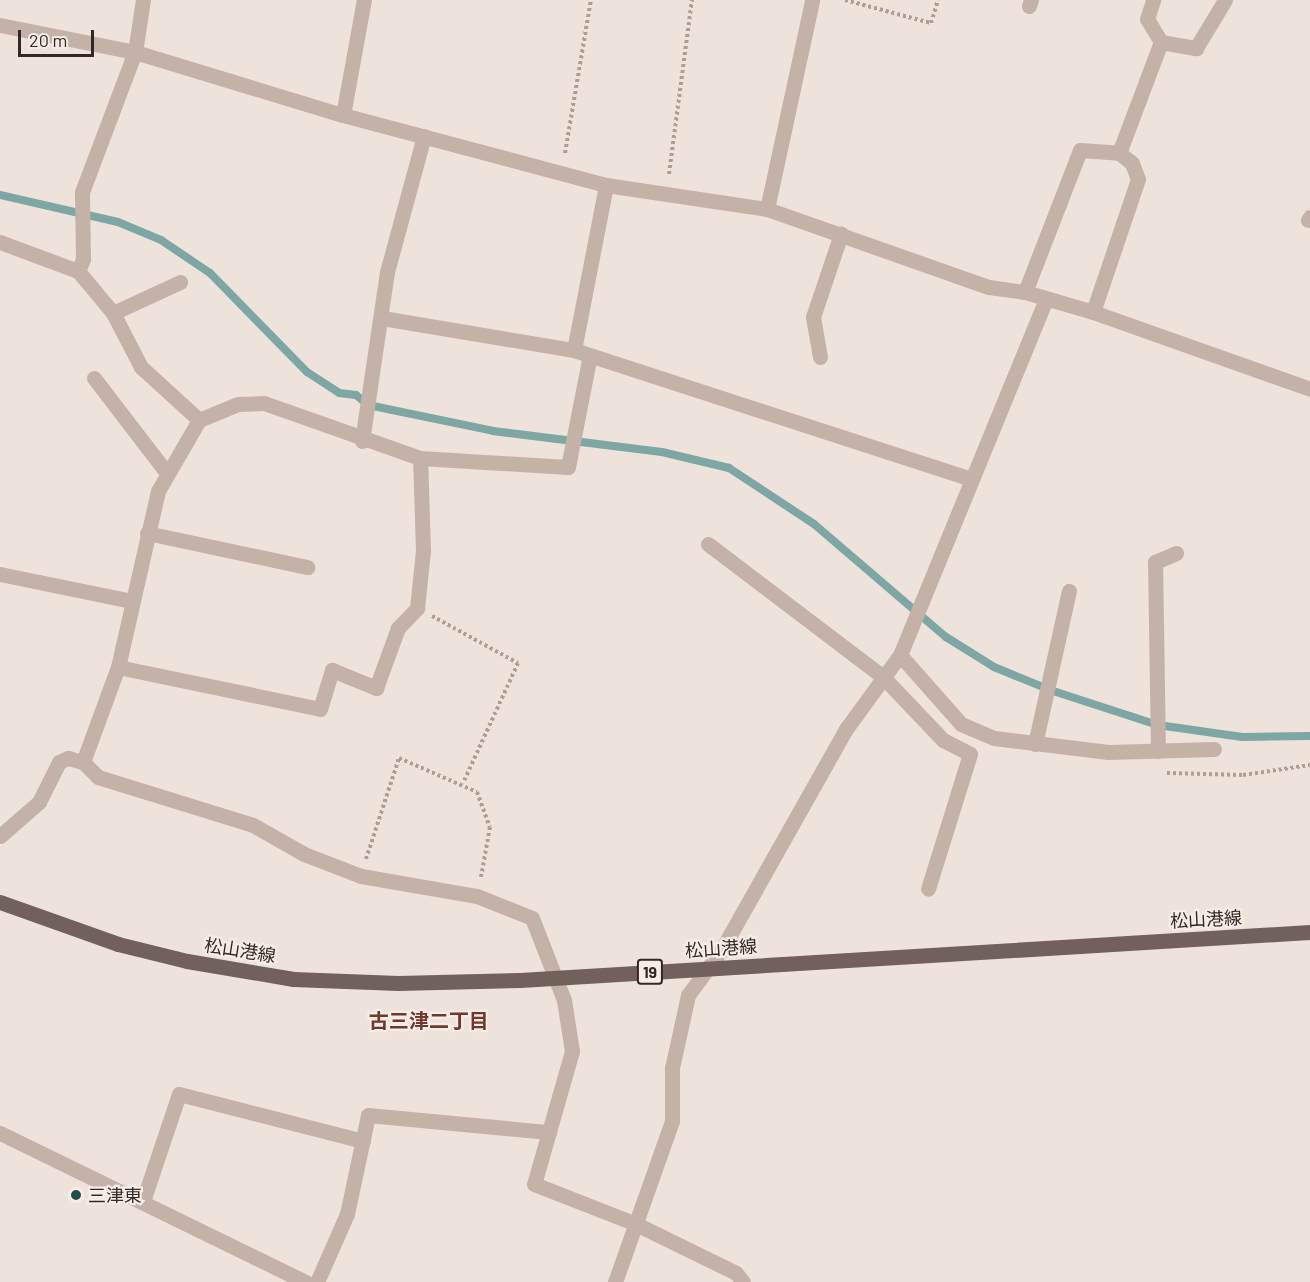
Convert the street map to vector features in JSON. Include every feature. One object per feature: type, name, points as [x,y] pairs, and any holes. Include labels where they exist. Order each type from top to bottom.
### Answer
[{"type":"main road","name":"松山港線","points":[[0,902],[118,944],[293,979],[398,983],[553,978],[1310,932]]},
{"type":"street","points":[[78,272],[83,259],[82,192],[135,52],[143,0]]},
{"type":"street","points":[[344,115],[364,0]]},
{"type":"street","points":[[767,209],[812,0]]},
{"type":"street","points":[[1153,0],[1147,19],[1161,42],[1196,48],[1225,0]]},
{"type":"street","points":[[0,25],[135,52],[344,115],[606,185],[667,192],[767,209],[989,287],[1025,292],[1093,312],[1310,389]]},
{"type":"street","points":[[1119,153],[1161,42]]},
{"type":"street","points":[[362,441],[387,272],[424,136]]},
{"type":"street","points":[[1025,292],[1080,150],[1119,153],[1132,163],[1138,179],[1093,312]]},
{"type":"street","points":[[574,350],[606,185]]},
{"type":"street","points":[[820,357],[813,316],[840,234]]},
{"type":"street","points":[[0,242],[78,272],[113,313],[141,367],[199,420]]},
{"type":"street","points":[[113,313],[180,282]]},
{"type":"street","points":[[615,1282],[672,1121],[672,1068],[688,995],[711,968],[846,729],[900,655],[969,478],[1046,299]]},
{"type":"street","points":[[382,318],[574,350],[969,478]]},
{"type":"street","points":[[82,762],[117,667],[147,533],[166,473],[199,420],[238,404],[264,403],[362,441],[420,458],[568,467],[590,355]]},
{"type":"street","points":[[94,378],[166,473]]},
{"type":"street","points":[[117,667],[320,709],[332,670],[376,688],[398,628],[417,608],[423,551],[420,458]]},
{"type":"street","points":[[147,533],[308,567]]},
{"type":"street","points":[[708,544],[883,677],[943,740],[970,754],[928,889]]},
{"type":"street","points":[[1158,751],[1155,562],[1176,553]]},
{"type":"street","points":[[0,574],[132,601]]},
{"type":"street","points":[[1035,744],[1069,591]]},
{"type":"street","points":[[900,655],[961,724],[994,738],[1035,744],[1158,751],[1214,750]]},
{"type":"street","points":[[0,836],[39,802],[59,762],[68,758],[82,762],[98,777],[253,825],[304,854],[361,876],[477,896],[532,918],[553,978],[564,1000],[572,1051],[534,1184],[636,1224],[736,1274],[743,1282]]},
{"type":"street","points":[[143,1201],[180,1094],[363,1141]]},
{"type":"street","points":[[317,1282],[347,1214],[368,1115],[549,1132]]},
{"type":"street","points":[[0,1133],[143,1201],[298,1280]]},
{"type":"path","points":[[561,174],[591,0]]},
{"type":"path","points":[[667,192],[692,0]]},
{"type":"path","points":[[845,0],[931,23],[938,0]]},
{"type":"path","points":[[417,608],[518,663],[463,783]]},
{"type":"path","points":[[361,876],[399,758],[463,783],[477,792],[490,827],[477,896]]},
{"type":"waterway","points":[[0,195],[118,222],[161,240],[210,273],[307,372],[339,393],[356,395],[368,405],[493,431],[662,452],[729,468],[814,524],[946,637],[994,667],[1050,690],[1158,725],[1242,737],[1310,736]]},
{"type":"place","name":"三津東","points":[[76,1195]]},
{"type":"district","name":"古三津二丁目","points":[[429,1020]]}]
